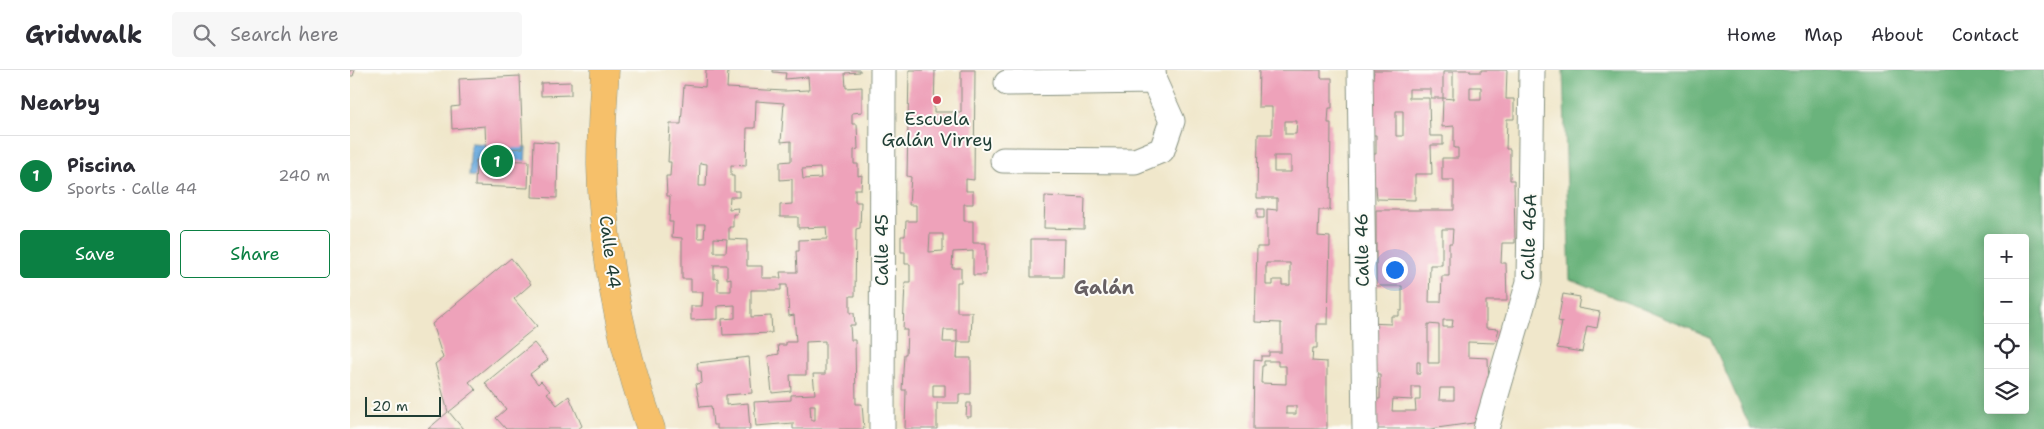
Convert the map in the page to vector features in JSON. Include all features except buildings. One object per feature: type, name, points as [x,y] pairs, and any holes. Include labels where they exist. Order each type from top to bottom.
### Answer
[{"type":"main road","name":"Calle 44","points":[[605,70],[601,164],[610,263],[618,312],[650,429]]},
{"type":"street","name":"Calle 45","points":[[882,70],[882,429]]},
{"type":"street","name":"Calle 46","points":[[1360,70],[1365,429]]},
{"type":"street","name":"Calle 46A","points":[[1486,429],[1529,282],[1532,70]]},
{"type":"street","points":[[1003,160],[1135,161],[1162,150],[1172,121],[1153,75],[1007,83]]},
{"type":"green space","points":[[1563,70],[2044,70],[2044,429],[1751,429],[1710,337],[1570,279]]},
{"type":"water","points":[[471,143],[526,147],[524,180],[469,176]]},
{"type":"place","name":"Escuela Galán Virrey","points":[[937,100]]},
{"type":"place","name":"Piscina","points":[[497,161]]},
{"type":"district","name":"Galán","points":[[1104,287]]}]
